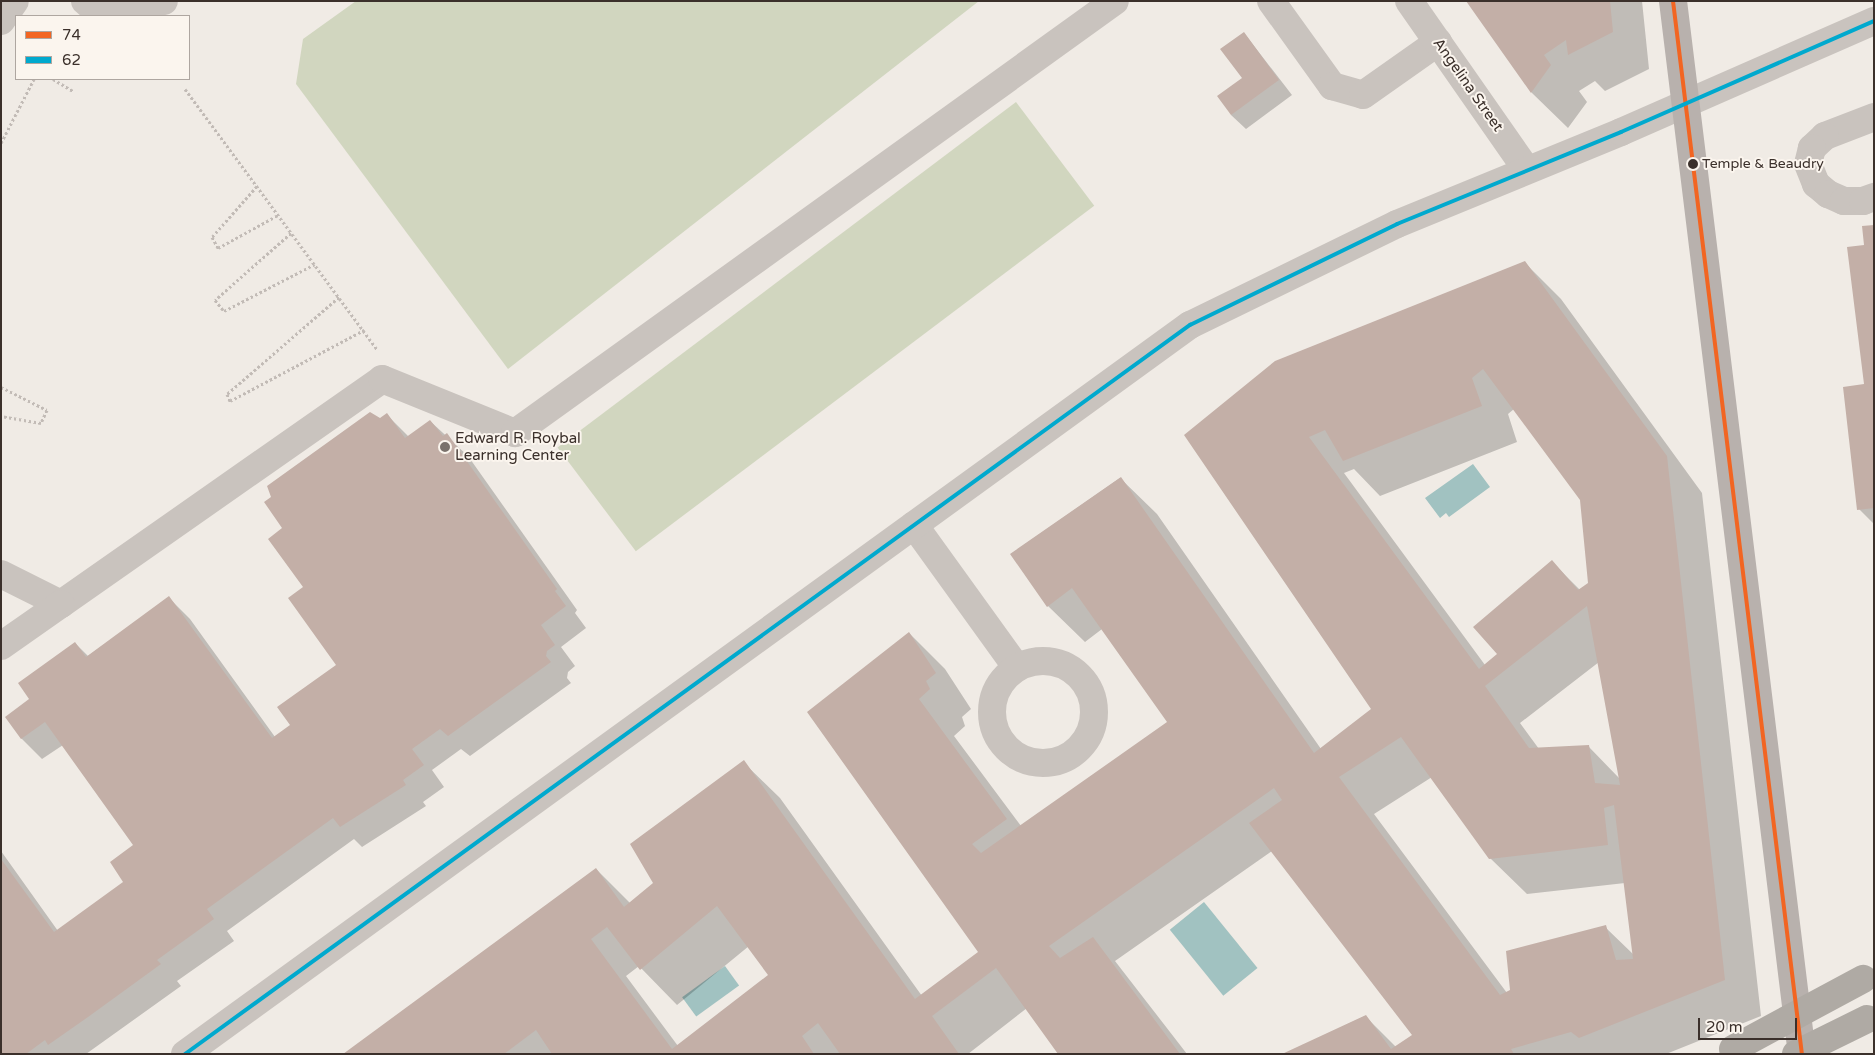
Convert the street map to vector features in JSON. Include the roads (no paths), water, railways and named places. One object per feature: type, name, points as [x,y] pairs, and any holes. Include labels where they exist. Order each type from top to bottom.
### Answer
[{"type":"highway","points":[[1733,1049],[1863,979]]},
{"type":"highway","points":[[1796,1054],[1868,1019]]},
{"type":"main road","points":[[1673,1],[1802,1054]]},
{"type":"street","points":[[1,21],[15,1]]},
{"type":"street","points":[[92,7],[164,1]]},
{"type":"street","points":[[1,646],[382,379],[515,434],[1115,1]]},
{"type":"street","points":[[1271,1],[1332,86],[1363,96],[1438,42]]},
{"type":"street","name":"Angelina Street","points":[[1409,1],[1526,168]]},
{"type":"street","points":[[185,1054],[1190,324],[1397,224],[1526,168],[1621,132],[1684,102],[1874,21]]},
{"type":"street","points":[[1874,117],[1825,136],[1812,148],[1808,164],[1816,184],[1828,194],[1844,201],[1863,201],[1874,197]]},
{"type":"street","points":[[914,525],[1016,668]]},
{"type":"street","points":[[1,574],[61,604]]},
{"type":"water","points":[[1473,464],[1490,487],[1449,517],[1446,513],[1440,518],[1425,498]]},
{"type":"water","points":[[1204,902],[1257,968],[1223,996],[1170,930]]},
{"type":"water","points":[[725,966],[739,985],[696,1017],[682,997]]},
{"type":"place","name":"Temple & Beaudry","points":[[1693,164]]},
{"type":"place","name":"Edward R. Roybal Learning Center","points":[[445,447]]}]
